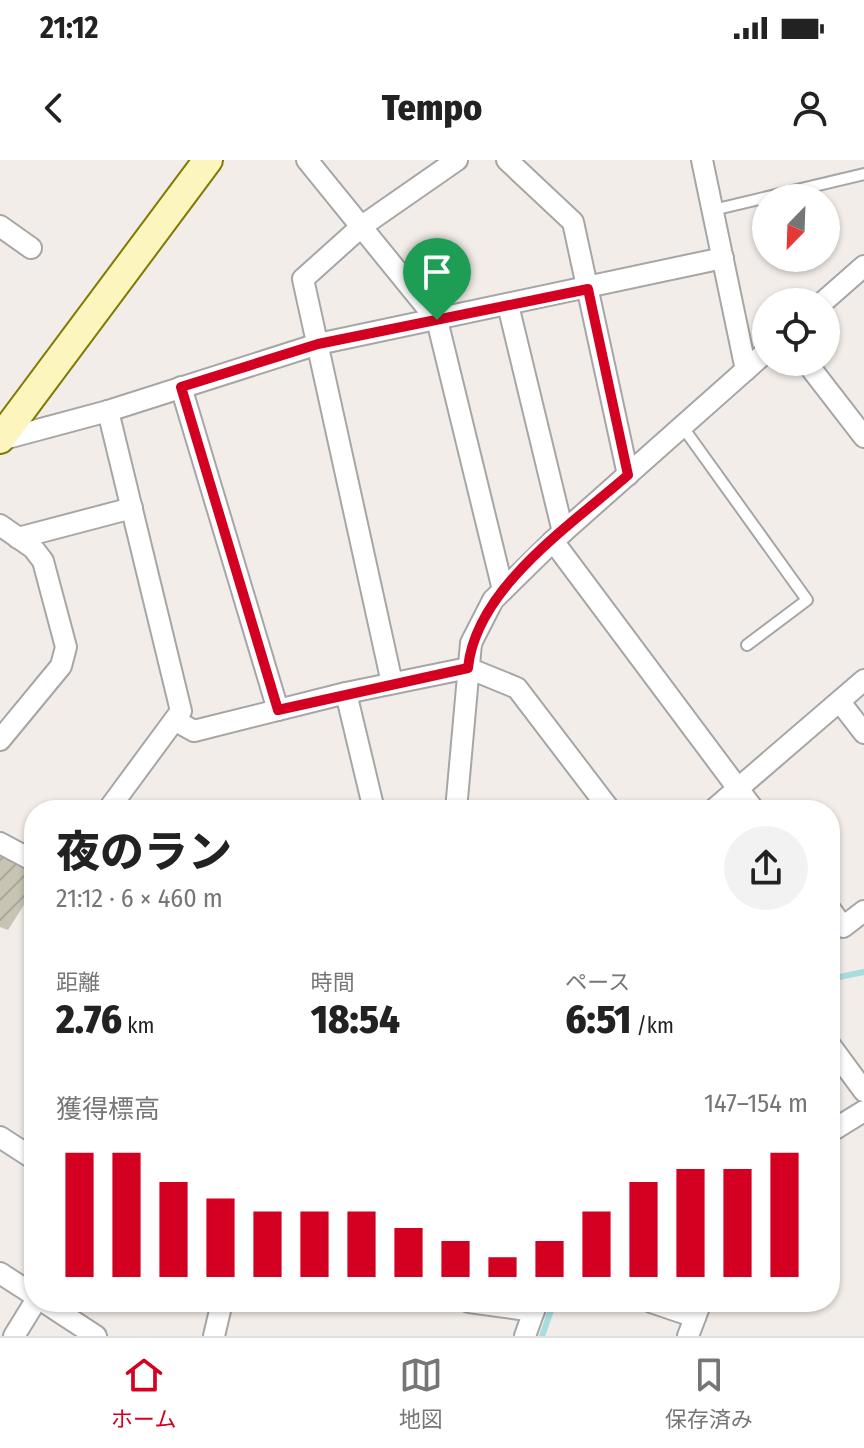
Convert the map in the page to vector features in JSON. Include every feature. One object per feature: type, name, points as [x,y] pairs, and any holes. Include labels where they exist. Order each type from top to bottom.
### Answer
[{"type":"street","points":[[0,440],[208,160]]},
{"type":"street","points":[[307,160],[437,320],[503,590]]},
{"type":"street","points":[[392,683],[303,279],[362,226],[457,160]]},
{"type":"street","points":[[507,160],[573,222],[628,475]]},
{"type":"street","points":[[702,160],[746,370]]},
{"type":"street","points":[[0,226],[31,248]]},
{"type":"street","points":[[0,440],[108,411],[318,344],[723,258]]},
{"type":"street","points":[[839,288],[864,266]]},
{"type":"street","points":[[508,305],[558,536],[746,800]]},
{"type":"street","points":[[457,800],[471,643],[493,600],[558,536],[752,365]]},
{"type":"street","points":[[818,376],[861,427]]},
{"type":"street","points":[[181,387],[278,710]]},
{"type":"street","points":[[108,411],[181,711],[116,800]]},
{"type":"street","points":[[18,538],[132,508]]},
{"type":"street","points":[[0,525],[43,561],[66,647],[61,666],[0,740]]},
{"type":"street","points":[[176,721],[194,731],[346,693],[468,668],[517,688],[602,800]]},
{"type":"street","points":[[727,800],[864,680]]},
{"type":"street","points":[[346,693],[372,800]]},
{"type":"street","points":[[840,702],[864,733]]},
{"type":"street","points":[[0,843],[24,856]]},
{"type":"street","points":[[840,923],[843,927],[864,911]]},
{"type":"street","points":[[840,1059],[864,1091]]},
{"type":"street","points":[[840,1126],[864,1111]]},
{"type":"street","points":[[0,1137],[24,1153]]},
{"type":"street","points":[[0,1273],[24,1289]]},
{"type":"street","points":[[14,1336],[29,1312]]},
{"type":"street","points":[[59,1312],[96,1336]]},
{"type":"street","points":[[214,1336],[220,1312]]},
{"type":"street","points":[[525,1336],[534,1312]]},
{"type":"lane","points":[[713,210],[864,174]]},
{"type":"lane","points":[[682,426],[807,600],[747,645]]},
{"type":"shaded area","points":[[0,849],[24,861],[24,905],[8,930],[0,927]]},
{"type":"waterway","points":[[840,977],[864,972]]},
{"type":"waterway","points":[[542,1336],[550,1312]]},
{"type":"route","points":[[588,289],[628,475],[553,541],[493,600],[471,643],[468,668],[278,710],[181,387],[318,344],[437,320],[588,289]]}]
